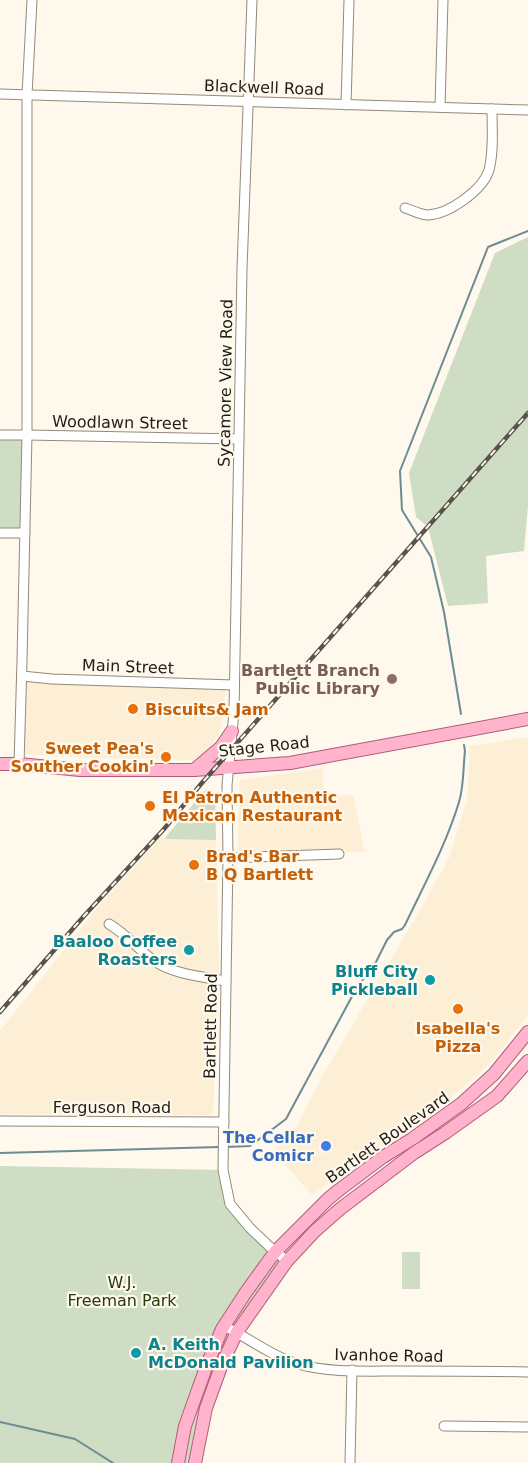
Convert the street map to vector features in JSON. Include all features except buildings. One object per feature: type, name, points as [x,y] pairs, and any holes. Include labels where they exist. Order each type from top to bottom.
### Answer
[{"type":"main road","name":"Stage Road","points":[[0,764],[80,770],[194,770],[290,763],[528,719]]},
{"type":"main road","points":[[194,770],[221,747],[232,731]]},
{"type":"main road","name":"Bartlett Boulevard","points":[[178,1463],[185,1426],[204,1370],[224,1326],[275,1252],[328,1199],[383,1157],[461,1104],[494,1074],[528,1032]]},
{"type":"main road","name":"Bartlett Boulevard","points":[[195,1463],[206,1408],[222,1365],[237,1332],[286,1261],[340,1209],[414,1153],[497,1095],[528,1061]]},
{"type":"main road","points":[[436,1122],[445,1133]]},
{"type":"main road","points":[[328,1199],[340,1209]]},
{"type":"street","points":[[18,764],[27,435],[27,95],[32,0]]},
{"type":"street","name":"Sycamore View Road","points":[[229,767],[234,685],[252,0]]},
{"type":"street","points":[[346,105],[349,0]]},
{"type":"street","points":[[440,107],[443,0]]},
{"type":"street","name":"Blackwell Road","points":[[0,94],[528,110]]},
{"type":"street","points":[[405,208],[427,215],[447,210],[477,188],[487,174],[490,160],[492,109]]},
{"type":"street","name":"Woodlawn Street","points":[[0,435],[239,439]]},
{"type":"street","points":[[0,533],[25,533]]},
{"type":"street","name":"Main Street","points":[[22,676],[234,685]]},
{"type":"street","name":"Bartlett Road","points":[[229,767],[223,1170],[230,1204],[250,1228],[286,1261]]},
{"type":"street","points":[[228,858],[339,854]]},
{"type":"street","points":[[110,924],[155,962],[166,968],[226,981]]},
{"type":"street","name":"Ferguson Road","points":[[0,1120],[224,1122]]},
{"type":"street","name":"Ivanhoe Road","points":[[224,1326],[296,1364],[323,1369],[528,1372]]},
{"type":"street","points":[[350,1463],[352,1370]]},
{"type":"street","points":[[444,1426],[528,1427]]},
{"type":"shaded area","points":[[24,681],[226,687],[222,723],[219,734],[198,760],[32,755],[25,753],[22,747]]},
{"type":"shaded area","points":[[528,737],[528,1015],[498,1054],[478,1075],[449,1099],[312,1195],[273,1151],[298,1124],[324,1073],[449,858],[467,799],[470,746]]},
{"type":"shaded area","points":[[323,768],[323,796],[353,795],[365,852],[237,856],[240,780]]},
{"type":"shaded area","points":[[161,837],[216,840],[219,974],[213,1115],[0,1114],[0,1031],[97,908]]},
{"type":"green space","points":[[528,237],[528,505],[524,551],[486,556],[488,603],[448,606],[428,527],[416,517],[409,473],[495,253]]},
{"type":"green space","points":[[0,435],[27,435],[25,533],[0,533]]},
{"type":"green space","points":[[209,789],[215,793],[216,840],[165,838],[205,790]]},
{"type":"green space","name":"W.J. Freeman Park","points":[[0,1166],[223,1170],[230,1204],[287,1261],[222,1364],[195,1463],[0,1463]]},
{"type":"green space","points":[[402,1252],[420,1252],[420,1289],[402,1289]]},
{"type":"waterway","points":[[461,714],[444,612],[431,557],[402,510],[400,471],[488,247],[528,231]]},
{"type":"waterway","points":[[225,1147],[250,1146],[286,1119],[356,989],[376,962],[387,940],[405,925],[454,818],[463,783],[464,745]]},
{"type":"waterway","points":[[0,1153],[219,1147]]},
{"type":"waterway","points":[[0,1422],[75,1439],[113,1463]]},
{"type":"railway","points":[[0,1012],[164,829],[528,413]]},
{"type":"place","name":"Bartlett Branch Public Library","points":[[392,679]]},
{"type":"place","name":"Biscuits& Jam","points":[[133,709]]},
{"type":"place","name":"Sweet Pea's Souther Cookin'","points":[[166,757]]},
{"type":"place","name":"El Patron Authentic Mexican Restaurant","points":[[150,806]]},
{"type":"place","name":"Brad's Bar B Q Bartlett","points":[[194,865]]},
{"type":"place","name":"Baaloo Coffee Roasters","points":[[189,950]]},
{"type":"place","name":"Bluff City Pickleball","points":[[430,980]]},
{"type":"place","name":"Isabella's Pizza","points":[[458,1009]]},
{"type":"place","name":"The Cellar Comicr","points":[[326,1146]]},
{"type":"place","name":"A. Keith McDonald Pavilion","points":[[136,1353]]}]
